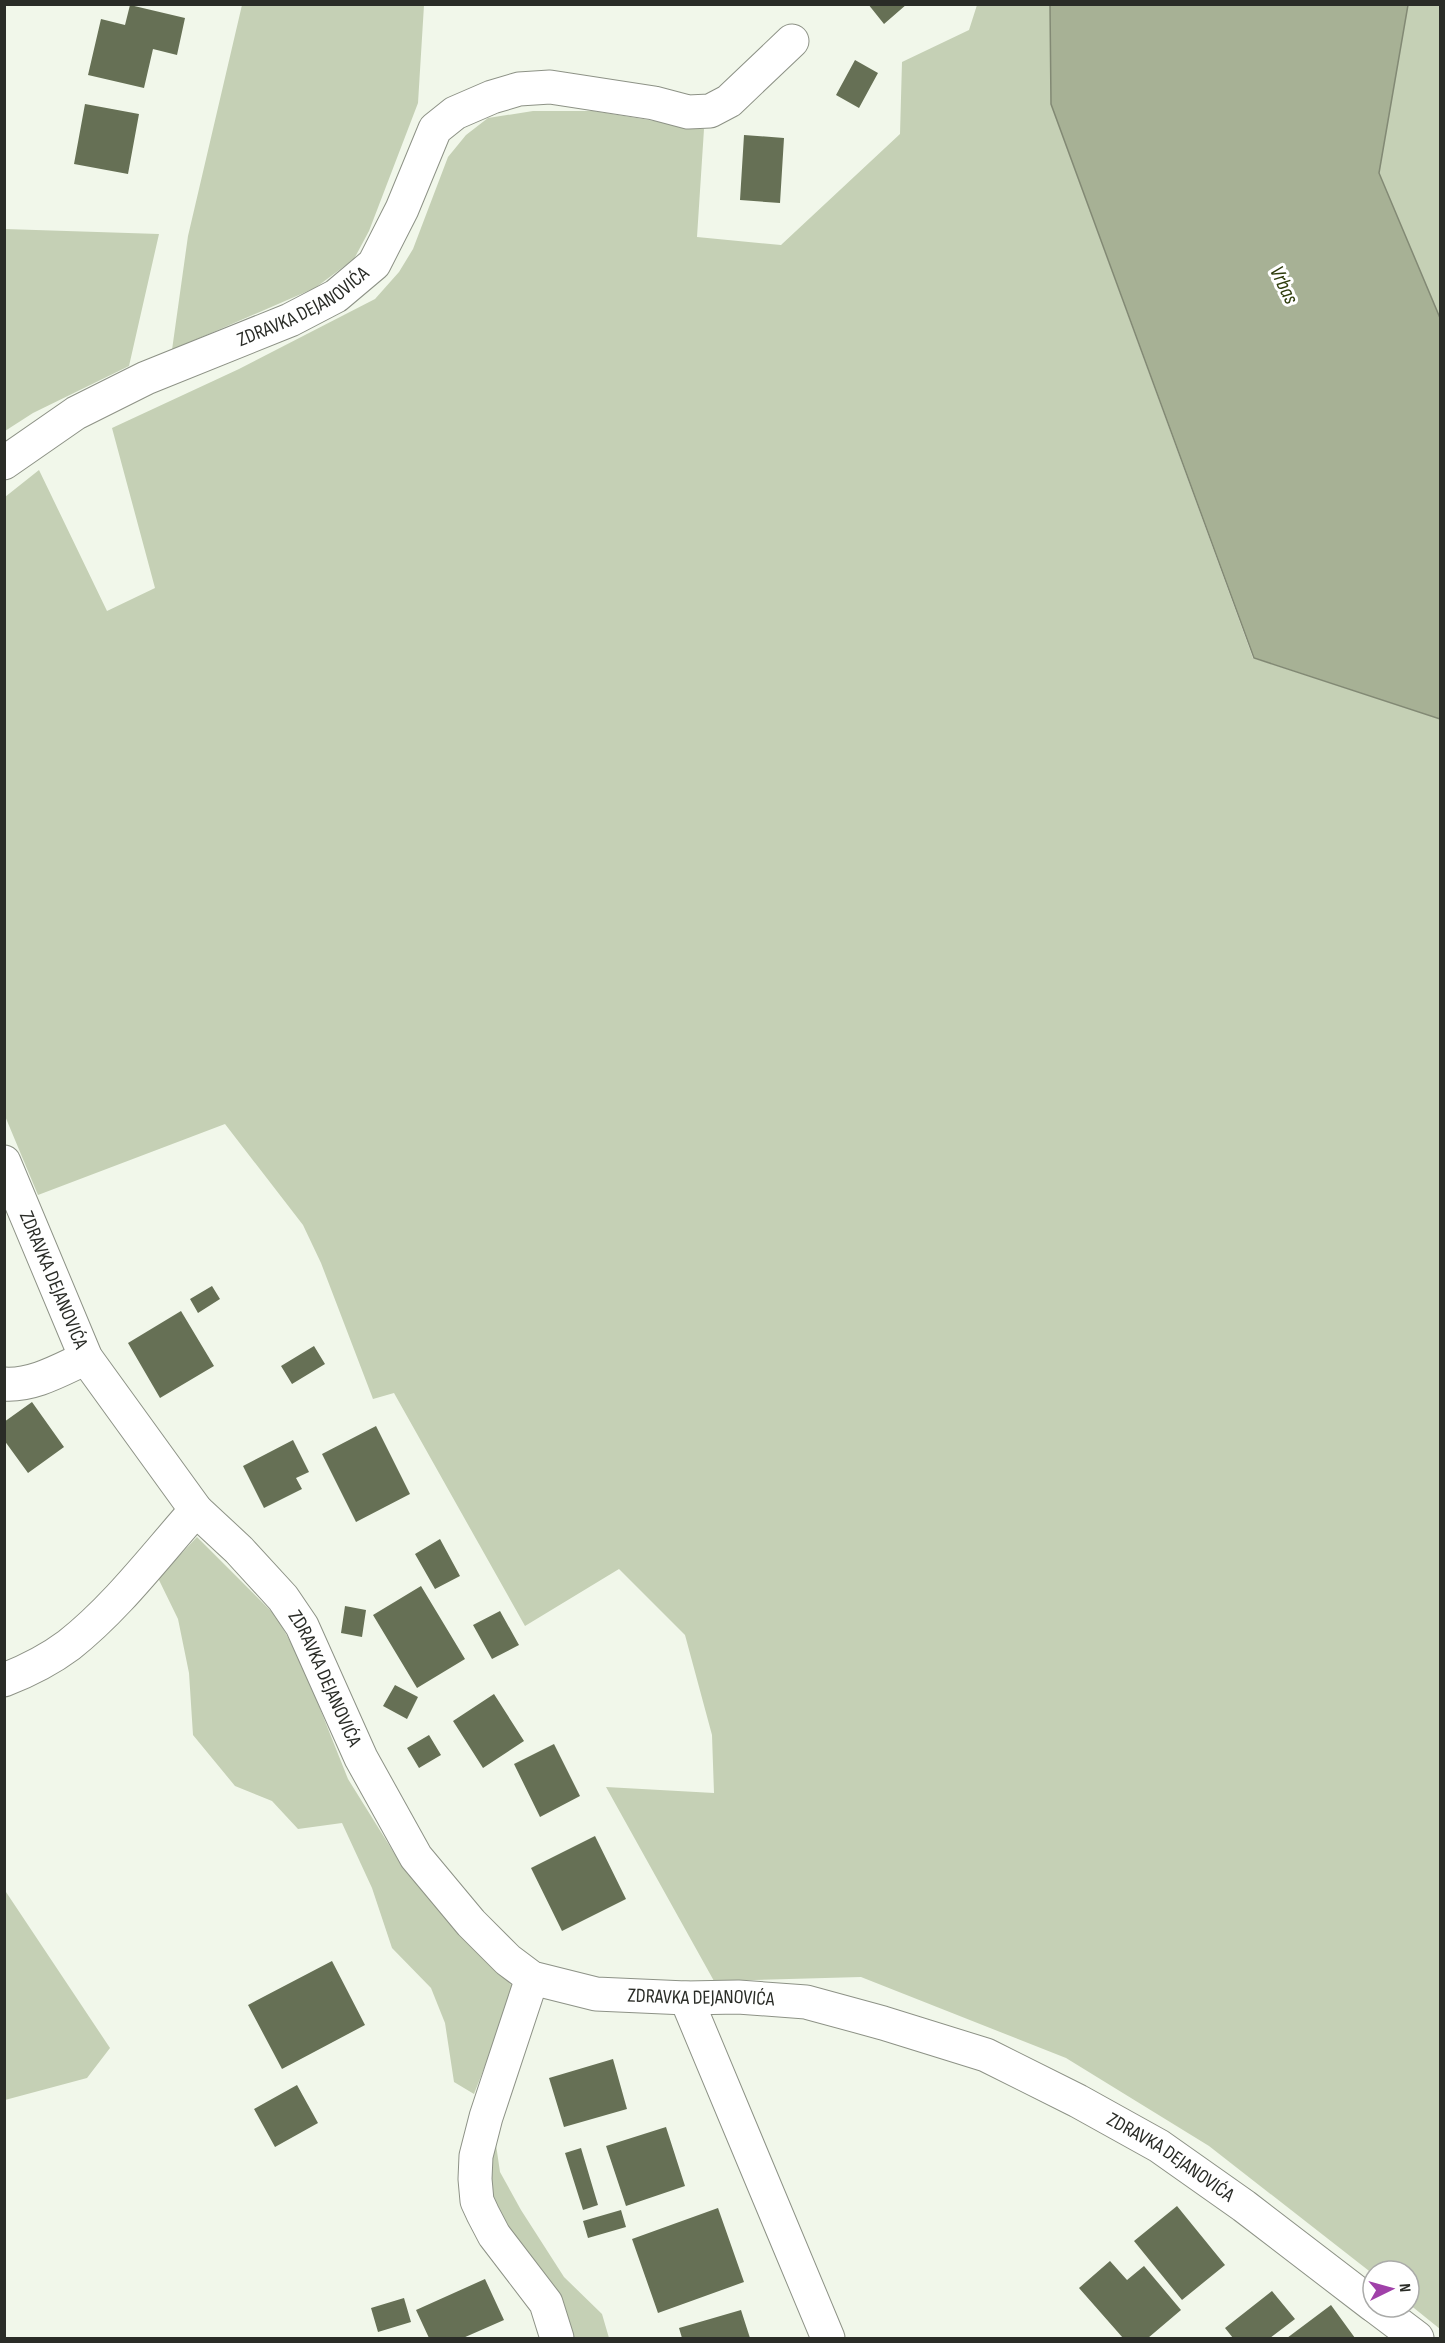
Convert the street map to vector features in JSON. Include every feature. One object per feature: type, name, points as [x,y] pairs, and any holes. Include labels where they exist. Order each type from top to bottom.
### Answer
[{"type":"street","name":"ZDRAVKA DEJANOVIĆA","points":[[4,463],[76,413],[146,378],[290,320],[336,296],[374,264],[402,209],[435,129],[455,113],[519,89],[550,87],[654,103],[688,112],[710,111],[729,101],[792,42]]},
{"type":"street","name":"ZDRAVKA DEJANOVIĆA","points":[[4,1162],[86,1358],[196,1510],[239,1550],[283,1598],[302,1626],[361,1758],[416,1857],[471,1923],[508,1960],[532,1978],[596,1994],[686,1998],[738,1997],[806,2002],[884,2023],[986,2055],[1078,2101],[1159,2146],[1244,2206],[1361,2296]]},
{"type":"street","points":[[4,1384],[19,1385],[86,1358]]},
{"type":"street","points":[[4,1680],[34,1667],[69,1645],[109,1609],[196,1510]]},
{"type":"street","points":[[532,1978],[486,2117],[477,2156],[475,2179],[477,2201],[483,2214],[494,2235],[546,2303],[557,2338]]},
{"type":"street","points":[[686,1998],[828,2338]]},
{"type":"street","name":"ZDRAVKA DEJANOVIĆA","points":[[1391,2319],[1417,2338]]},
{"type":"shaded area","points":[[242,5],[424,5],[418,103],[369,231],[354,259],[315,288],[172,350],[188,236]]},
{"type":"shaded area","points":[[977,5],[1050,5],[1051,104],[1253,658],[1440,719],[1440,2329],[1421,2314],[1421,2259],[1361,2259],[1361,2265],[1209,2146],[1066,2058],[861,1977],[714,1981],[606,1787],[714,1793],[712,1735],[685,1635],[619,1569],[525,1626],[394,1393],[373,1399],[321,1263],[303,1225],[225,1124],[38,1195],[5,1116],[5,497],[39,470],[107,611],[155,588],[112,428],[239,369],[375,299],[399,272],[413,249],[448,157],[466,135],[488,118],[533,111],[594,111],[704,129],[697,237],[781,245],[900,134],[902,62],[969,30]]},
{"type":"shaded area","points":[[1408,5],[1440,5],[1440,318],[1379,173]]},
{"type":"shaded area","points":[[5,229],[159,234],[129,366],[33,413],[5,431]]},
{"type":"shaded area","points":[[197,1537],[276,1616],[301,1661],[348,1779],[404,1869],[515,1989],[474,2094],[454,2082],[445,2023],[431,1988],[392,1948],[372,1888],[342,1823],[298,1829],[272,1801],[235,1786],[193,1735],[189,1673],[178,1619],[158,1578]]},
{"type":"shaded area","points":[[4,1889],[110,2048],[87,2078],[5,2100]]},
{"type":"shaded area","points":[[495,2138],[500,2172],[521,2210],[564,2277],[602,2314],[609,2338],[570,2338],[502,2223],[485,2175]]},
{"type":"water","name":"Vrbas","points":[[1050,5],[1408,5],[1379,173],[1440,318],[1440,719],[1254,658],[1051,104]]},
{"type":"building","points":[[868,4],[907,4],[884,24]]},
{"type":"building","points":[[130,5],[185,18],[177,55],[153,49],[144,88],[88,75],[101,19],[125,25]]},
{"type":"building","points":[[855,60],[878,73],[859,108],[836,95]]},
{"type":"building","points":[[85,104],[139,114],[128,174],[74,164]]},
{"type":"building","points":[[744,135],[784,138],[780,203],[740,200]]},
{"type":"building","points":[[212,1286],[220,1299],[198,1313],[190,1299]]},
{"type":"building","points":[[181,1311],[214,1366],[160,1398],[128,1343]]},
{"type":"building","points":[[314,1346],[325,1364],[292,1384],[281,1366]]},
{"type":"building","points":[[32,1402],[64,1447],[28,1473],[4,1440],[4,1422]]},
{"type":"building","points":[[376,1426],[410,1494],[356,1522],[322,1454]]},
{"type":"building","points":[[293,1440],[309,1472],[296,1478],[302,1489],[264,1508],[243,1466]]},
{"type":"building","points":[[440,1539],[460,1576],[435,1589],[415,1554]]},
{"type":"building","points":[[421,1586],[465,1659],[417,1688],[373,1615]]},
{"type":"building","points":[[345,1606],[366,1610],[362,1637],[341,1633]]},
{"type":"building","points":[[500,1611],[519,1645],[492,1659],[473,1625]]},
{"type":"building","points":[[395,1685],[418,1697],[407,1719],[383,1706]]},
{"type":"building","points":[[494,1694],[524,1741],[483,1768],[453,1721]]},
{"type":"building","points":[[429,1735],[441,1755],[419,1768],[407,1748]]},
{"type":"building","points":[[554,1744],[580,1796],[540,1817],[514,1764]]},
{"type":"building","points":[[595,1836],[626,1899],[562,1931],[531,1868]]},
{"type":"building","points":[[332,1961],[365,2025],[282,2069],[248,2005]]},
{"type":"building","points":[[613,2059],[627,2109],[564,2127],[549,2078]]},
{"type":"building","points":[[297,2085],[318,2123],[275,2147],[254,2109]]},
{"type":"building","points":[[666,2127],[685,2186],[626,2206],[606,2146]]},
{"type":"building","points":[[581,2148],[598,2205],[583,2210],[565,2153]]},
{"type":"building","points":[[1177,2206],[1225,2265],[1182,2300],[1134,2241]]},
{"type":"building","points":[[718,2208],[744,2282],[658,2313],[632,2239]]},
{"type":"building","points":[[621,2210],[626,2227],[588,2238],[583,2221]]},
{"type":"building","points":[[1110,2261],[1127,2280],[1144,2266],[1181,2310],[1148,2338],[1123,2338],[1079,2288]]},
{"type":"building","points":[[485,2279],[504,2320],[463,2338],[429,2338],[416,2310]]},
{"type":"building","points":[[1272,2291],[1295,2319],[1270,2338],[1233,2338],[1225,2328]]},
{"type":"building","points":[[404,2298],[411,2322],[378,2332],[371,2308]]},
{"type":"building","points":[[1331,2305],[1355,2338],[1287,2338]]},
{"type":"building","points":[[741,2310],[750,2338],[682,2338],[679,2328]]}]
